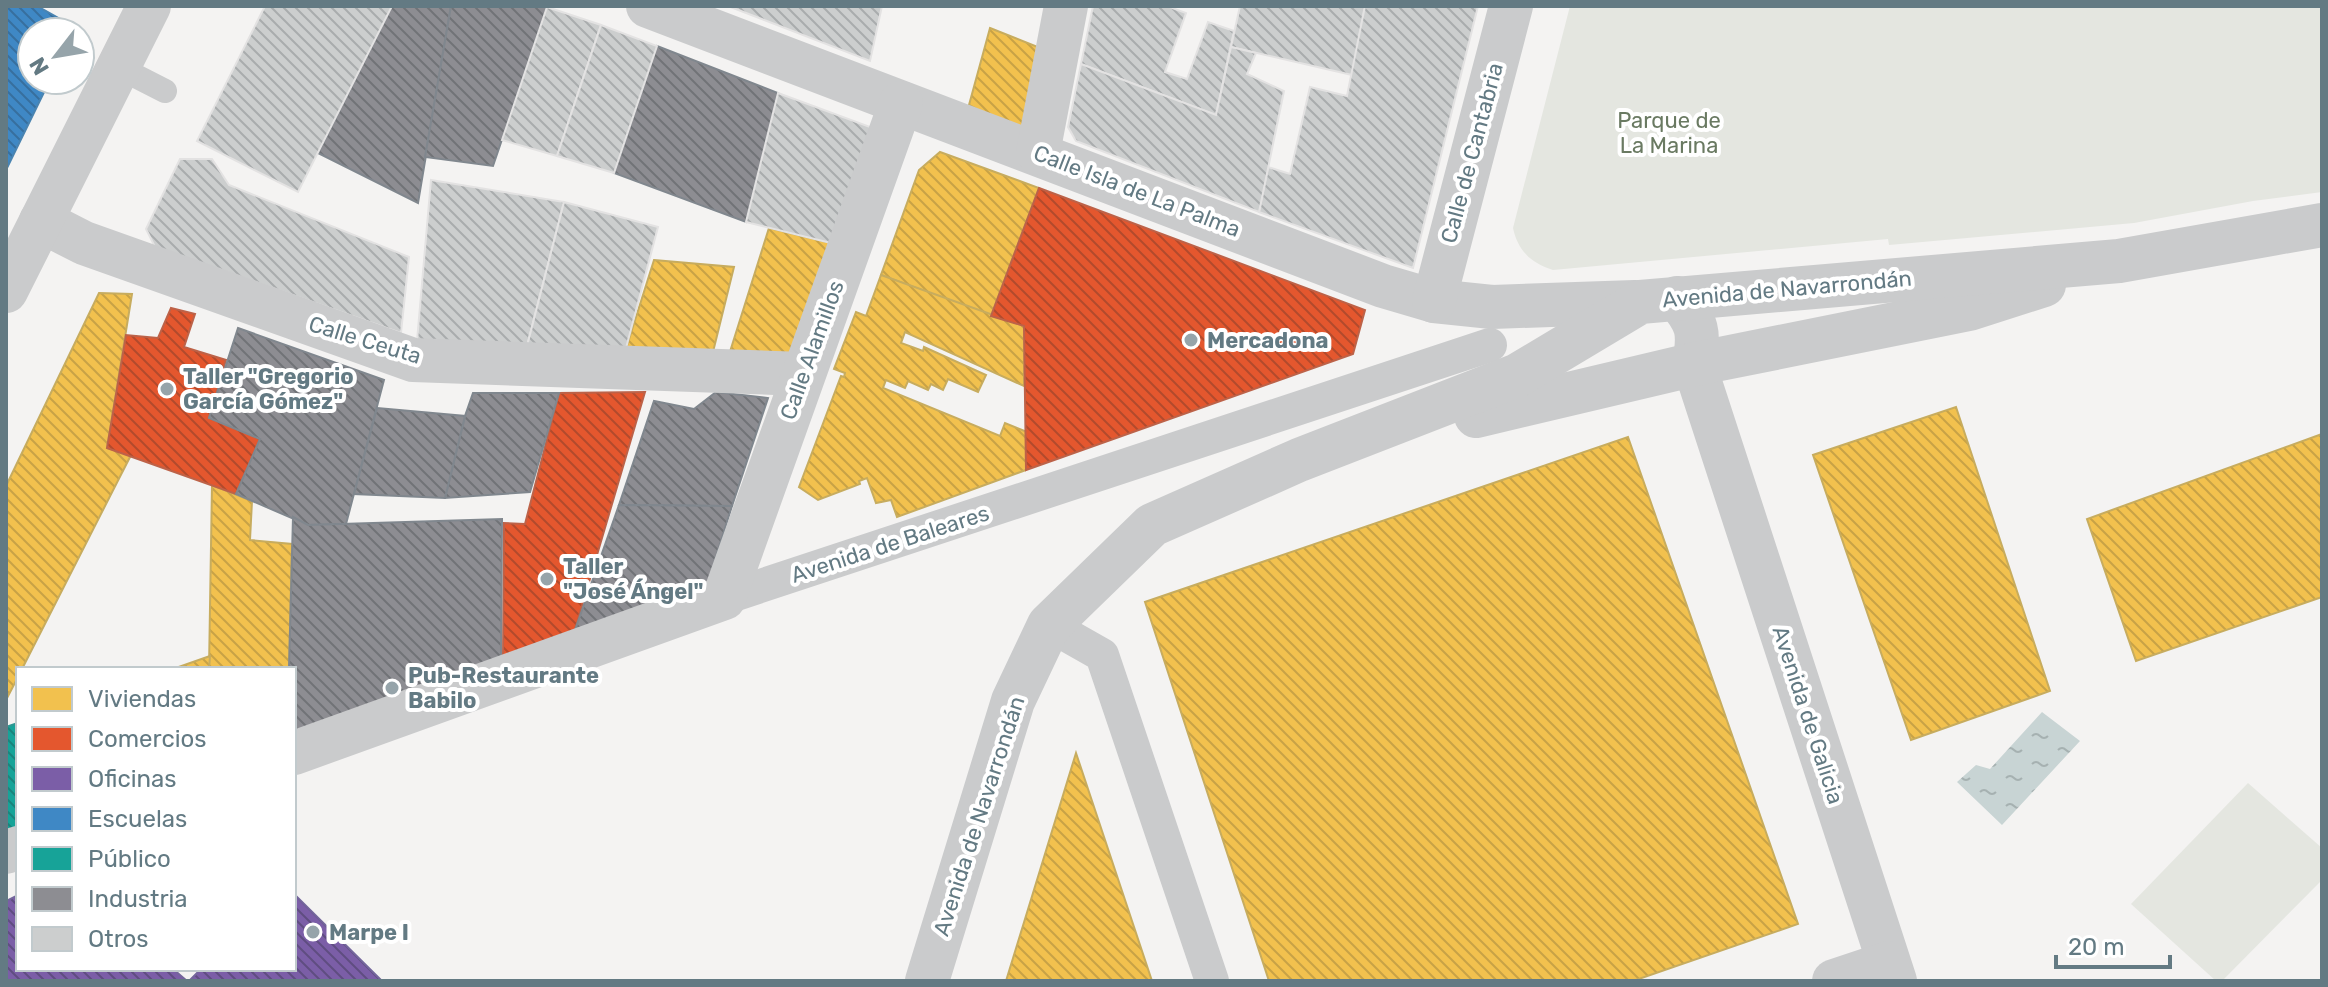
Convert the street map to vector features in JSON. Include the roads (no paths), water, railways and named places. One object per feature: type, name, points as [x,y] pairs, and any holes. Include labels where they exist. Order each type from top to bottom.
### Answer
[{"type":"street","points":[[6,291],[149,6]]},
{"type":"street","name":"Calle Isla de La Palma","points":[[648,6],[1383,286],[1434,301],[1492,307],[1645,305]]},
{"type":"street","points":[[1038,153],[1066,6]]},
{"type":"street","name":"Calle de Cantabria","points":[[1434,301],[1511,6]]},
{"type":"street","name":"Calle Alamillos","points":[[724,598],[901,103]]},
{"type":"street","name":"Calle Ceuta","points":[[41,221],[84,243],[413,360],[803,374]]},
{"type":"street","name":"Avenida de Navarrondán","points":[[927,981],[1013,701],[1049,625],[1152,525],[1299,460],[1518,375],[1645,305],[2119,261],[2322,225]]},
{"type":"street","name":"Avenida de Navarrondán","points":[[1299,460],[1694,364],[1969,309],[2119,261]]},
{"type":"street","points":[[1635,378],[1618,363],[1611,340],[1645,305],[1693,317],[1699,338],[1694,364]]},
{"type":"street","name":"Avenida de Baleares","points":[[296,752],[724,598],[1490,345]]},
{"type":"street","name":"Avenida de Galicia","points":[[1694,364],[1891,972]]},
{"type":"street","name":"Avenida de Galicia","points":[[1635,378],[1689,403],[1721,449]]},
{"type":"street","points":[[1049,625],[1102,655],[1212,981]]},
{"type":"street","points":[[1834,981],[1891,972]]},
{"type":"lane","points":[[118,67],[165,91]]},
{"type":"water","points":[[2042,712],[2080,741],[2002,825],[1957,782],[1976,765],[1990,769]]},
{"type":"place","name":"Mercadona","points":[[1191,340]]},
{"type":"place","name":"Taller \"Gregorio García Gómez\"","points":[[167,389]]},
{"type":"place","name":"Taller \"José Ángel\"","points":[[547,579]]},
{"type":"place","name":"Pub-Restaurante Babilo","points":[[392,688]]},
{"type":"place","name":"Marpe I","points":[[313,932]]},
{"type":"park label","name":"Parque de La Marina","points":[[1669,132]]}]
